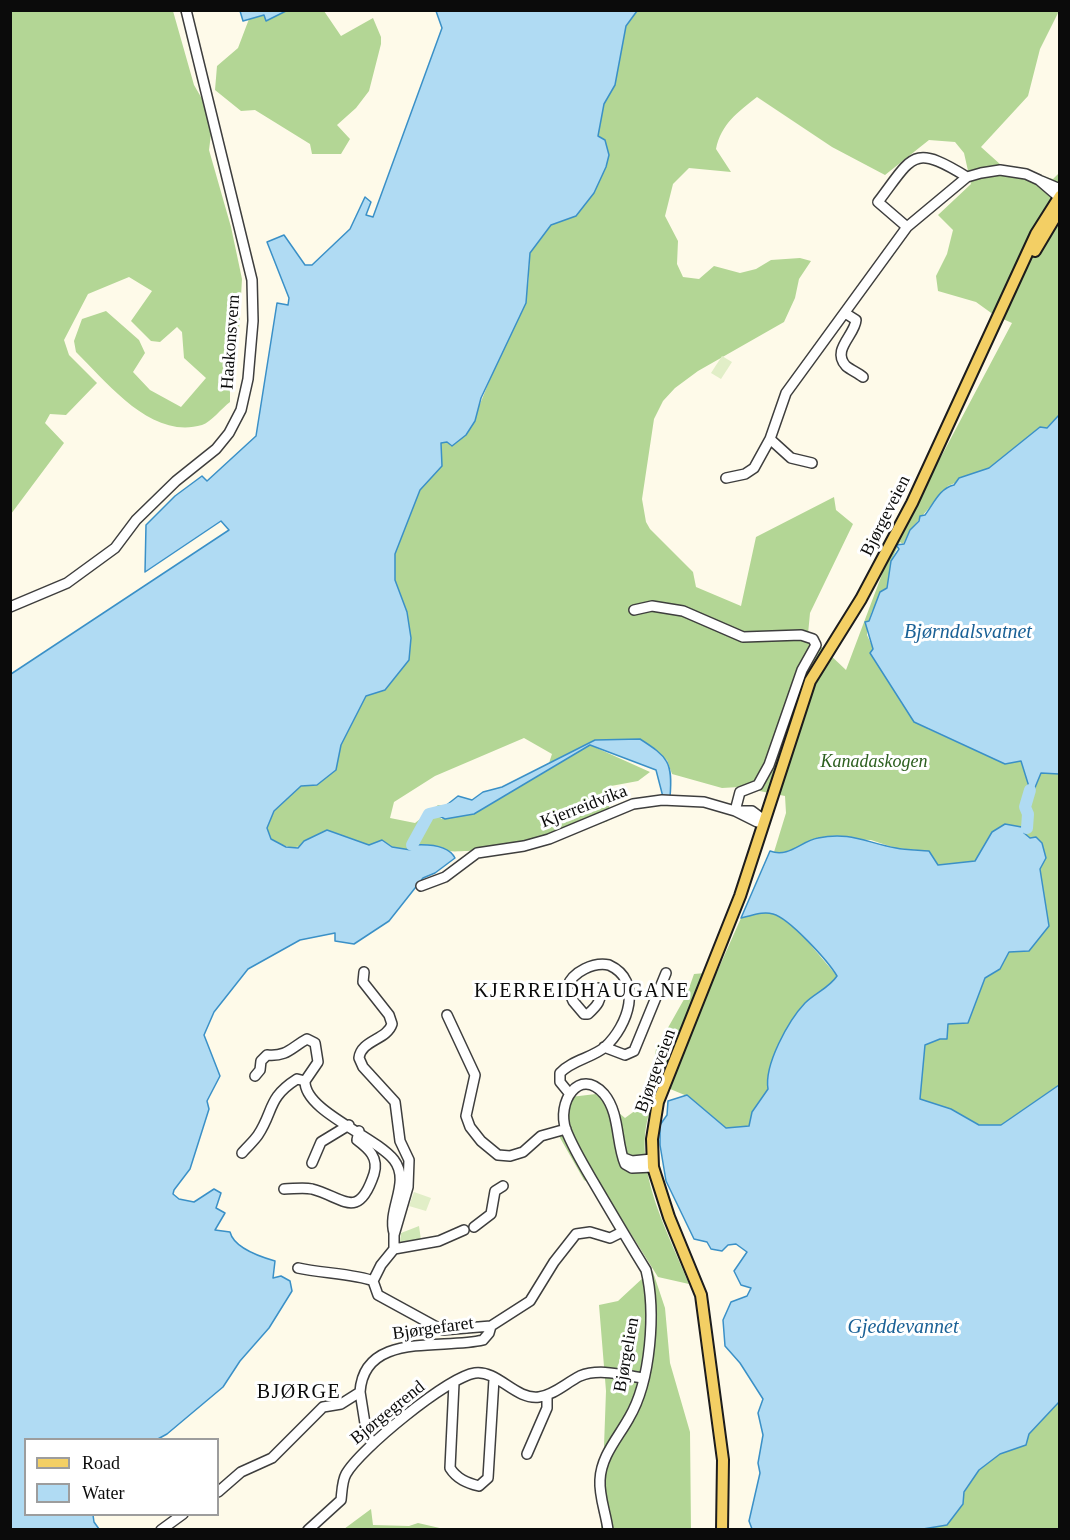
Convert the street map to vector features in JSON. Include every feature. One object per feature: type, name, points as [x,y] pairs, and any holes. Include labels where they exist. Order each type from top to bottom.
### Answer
[{"type":"main road","name":"Bjørgeveien","points":[[722,1530],[723,1460],[693,1277],[653,1163],[652,1139],[658,1102],[734,912],[760,818],[789,746],[810,681],[861,599],[912,503],[1036,234],[1059,195]]},
{"type":"main road","name":"Bjørgeveien","points":[[1008,298],[1059,209]]},
{"type":"street","name":"Haakonsvern","points":[[10,607],[67,583],[115,548],[136,520],[168,489],[216,449],[241,410],[248,379],[254,321],[252,280],[186,10]]},
{"type":"street","points":[[907,226],[878,202],[908,163],[922,156],[936,158],[967,177]]},
{"type":"street","points":[[726,478],[745,474],[754,468],[770,439],[786,393],[907,226],[967,177],[991,171],[1012,171],[1039,180],[1059,195]]},
{"type":"street","points":[[845,313],[856,320],[856,325],[843,345],[843,360],[847,366],[863,377]]},
{"type":"street","points":[[770,439],[791,458],[812,463]]},
{"type":"street","points":[[634,610],[652,606],[683,610],[743,637],[801,635],[813,639],[816,645],[802,670],[769,765],[758,785],[740,792],[735,811]]},
{"type":"street","name":"Kjerreidvika","points":[[421,886],[445,877],[477,853],[524,846],[549,839],[633,804],[662,800],[685,801],[760,818]]},
{"type":"street","name":"Bjørgelien","points":[[597,988],[600,992],[598,1004],[588,1014],[579,1010],[569,996],[567,987],[569,981],[584,969],[603,964],[615,968],[624,975],[631,991],[620,1025],[604,1047],[560,1073],[560,1082],[569,1092],[563,1104],[566,1129],[622,1232],[646,1270],[651,1292],[650,1341],[643,1378],[630,1416],[614,1440],[600,1479],[608,1530]]},
{"type":"street","points":[[364,972],[363,982],[389,1015],[392,1024],[388,1032],[363,1049],[359,1058],[363,1066],[395,1102],[400,1140],[410,1160],[408,1187],[394,1235]]},
{"type":"street","points":[[604,1047],[625,1055],[634,1052],[666,973]]},
{"type":"street","points":[[447,1015],[474,1075],[466,1116],[470,1127],[481,1141],[498,1155],[510,1156],[523,1152],[541,1136],[566,1129]]},
{"type":"street","points":[[255,1076],[260,1070],[261,1060],[267,1055],[280,1056],[312,1040],[315,1043],[318,1062],[305,1081],[305,1087],[315,1101],[359,1131],[395,1161],[399,1172],[399,1194],[392,1213],[394,1249],[376,1272],[373,1281],[378,1295],[442,1330],[491,1326],[530,1301],[554,1262],[576,1234],[590,1232],[610,1238],[622,1232]]},
{"type":"street","points":[[242,1154],[258,1135],[269,1107],[277,1096],[297,1079],[305,1081]]},
{"type":"street","points":[[569,1092],[576,1087],[587,1085],[603,1093],[613,1112],[625,1164],[632,1168],[653,1163]]},
{"type":"street","points":[[312,1163],[321,1142],[349,1125]]},
{"type":"street","points":[[284,1189],[313,1189],[343,1203],[356,1202],[363,1197],[375,1172],[375,1160],[371,1152],[357,1140],[359,1131]]},
{"type":"street","points":[[394,1249],[439,1240],[469,1228],[491,1214],[495,1191],[503,1186]]},
{"type":"street","points":[[298,1269],[332,1275],[363,1277],[373,1281]]},
{"type":"street","name":"Bjørgefaret","points":[[360,1392],[366,1369],[387,1353],[406,1346],[483,1340],[491,1326]]},
{"type":"street","name":"Bjørgegrend","points":[[308,1530],[341,1500],[345,1476],[373,1442],[454,1383],[474,1373],[486,1374],[522,1394],[535,1397],[547,1395]]},
{"type":"street","points":[[527,1454],[547,1408],[547,1395],[580,1376],[592,1373],[643,1378]]},
{"type":"street","name":"Bjørgegrend","points":[[454,1383],[450,1468],[454,1475],[468,1484],[479,1486],[488,1478],[494,1378]]},
{"type":"street","points":[[219,1491],[241,1472],[272,1458],[322,1407],[341,1404],[360,1392],[367,1436],[373,1442]]},
{"type":"street","points":[[161,1530],[182,1516]]},
{"type":"green space","points":[[11,11],[173,11],[194,85],[213,118],[209,150],[231,227],[242,279],[239,330],[230,374],[230,402],[202,425],[183,427],[165,424],[148,417],[132,406],[76,352],[74,341],[82,319],[106,311],[139,340],[145,353],[133,372],[150,390],[181,407],[206,378],[184,358],[182,332],[177,327],[160,342],[151,341],[131,321],[152,291],[129,277],[88,294],[64,340],[69,355],[97,383],[66,415],[50,414],[45,423],[64,443],[11,514]]},
{"type":"green space","points":[[286,11],[324,11],[341,36],[373,18],[381,37],[369,91],[356,108],[337,125],[350,139],[341,154],[312,154],[310,144],[255,110],[241,111],[215,90],[217,66],[238,48],[249,19],[265,15],[267,20]]},
{"type":"green space","name":"Kanadaskogen","points":[[637,11],[1059,11],[1040,49],[1028,96],[981,147],[1001,165],[1053,179],[1059,173],[1059,415],[1046,428],[1040,427],[989,468],[948,486],[910,530],[903,544],[900,542],[891,561],[887,588],[872,611],[867,626],[867,635],[902,704],[928,729],[1005,764],[1021,761],[1036,786],[1041,773],[1059,774],[1059,1085],[1001,1125],[979,1125],[951,1109],[920,1099],[925,1045],[940,1039],[948,1024],[968,1023],[985,978],[1000,969],[1009,952],[1049,926],[1040,869],[1046,858],[1042,843],[1036,837],[1030,838],[1024,833],[992,832],[975,861],[938,865],[928,851],[895,848],[871,840],[816,838],[795,850],[776,853],[774,852],[786,813],[785,796],[739,787],[722,788],[672,774],[667,760],[595,740],[549,763],[552,754],[524,738],[435,776],[394,802],[390,818],[415,823],[438,805],[446,806],[439,811],[441,819],[474,814],[590,745],[650,772],[638,781],[611,786],[608,821],[557,837],[503,848],[449,851],[421,844],[405,850],[390,846],[382,840],[369,845],[337,835],[289,847],[271,839],[267,828],[274,811],[301,786],[317,785],[336,768],[341,745],[366,696],[385,690],[409,660],[407,612],[395,580],[395,554],[420,490],[442,466],[441,443],[447,442],[451,446],[480,404],[528,286],[530,253],[551,225],[576,216],[594,193],[609,155],[605,140],[598,136],[604,104],[615,85],[626,26]],"holes":[[[757,97],[832,147],[885,175],[929,140],[955,142],[964,153],[971,184],[938,215],[953,230],[947,254],[936,276],[938,291],[976,302],[994,315],[1012,323],[890,553],[846,670],[808,634],[810,613],[853,524],[836,510],[834,497],[756,537],[741,606],[696,587],[693,572],[650,529],[646,522],[642,499],[654,419],[663,401],[675,388],[698,371],[784,322],[795,298],[799,279],[811,261],[800,258],[771,260],[756,269],[740,273],[714,266],[699,279],[683,277],[677,264],[678,241],[665,216],[673,184],[689,168],[731,172],[716,149],[718,140],[731,119]]]},
{"type":"green space","points":[[722,356],[732,362],[721,379],[711,373]]},
{"type":"green space","points":[[761,912],[774,914],[792,923],[837,976],[797,1012],[786,1033],[767,1091],[755,1110],[749,1126],[726,1128],[687,1096],[663,1086],[650,1110],[645,1134],[646,1160],[650,1185],[659,1211],[689,1284],[658,1277],[604,1191],[584,1180],[559,1136],[567,1125],[562,1098],[596,1094],[625,1118],[647,1102],[656,1049],[687,994],[694,974],[717,972],[741,918]]},
{"type":"green space","points":[[414,1192],[431,1198],[426,1211],[409,1206]]},
{"type":"green space","points":[[419,1226],[421,1240],[400,1242],[401,1233]]},
{"type":"green space","points":[[632,1249],[653,1272],[665,1308],[670,1363],[690,1432],[691,1529],[601,1529],[606,1391],[599,1305],[618,1301],[645,1276]]},
{"type":"green space","points":[[1059,1402],[1059,1529],[917,1530],[947,1525],[963,1504],[964,1493],[979,1470],[1000,1454],[1025,1444],[1029,1434]]},
{"type":"green space","points":[[371,1509],[373,1525],[409,1526],[418,1523],[444,1529],[344,1529]]},
{"type":"water","points":[[240,10],[286,11],[266,21],[264,15],[243,21]]},
{"type":"water","points":[[436,11],[637,11],[626,26],[615,85],[604,104],[598,136],[605,140],[609,155],[606,167],[594,193],[576,216],[551,225],[530,253],[526,303],[481,398],[475,421],[466,435],[452,446],[447,442],[441,443],[442,466],[420,490],[395,554],[395,580],[407,612],[411,638],[409,660],[385,690],[366,696],[341,745],[336,770],[317,785],[301,786],[274,811],[267,828],[271,839],[286,847],[298,848],[304,841],[327,830],[369,845],[382,840],[392,847],[411,850],[412,845],[442,847],[452,853],[455,858],[435,873],[423,878],[389,921],[354,944],[335,941],[335,933],[300,940],[248,969],[214,1012],[204,1035],[220,1076],[207,1101],[209,1109],[190,1169],[173,1194],[179,1199],[194,1202],[214,1189],[221,1193],[216,1208],[225,1213],[215,1230],[230,1232],[242,1247],[275,1261],[273,1278],[281,1276],[290,1281],[292,1291],[269,1328],[240,1361],[223,1387],[167,1434],[160,1438],[24,1438],[24,1516],[93,1516],[99,1529],[11,1530],[11,674],[229,530],[221,521],[145,572],[146,525],[175,496],[202,476],[207,481],[256,436],[277,303],[288,305],[289,298],[267,242],[284,235],[305,265],[312,265],[350,229],[365,197],[371,202],[366,215],[373,217],[442,28]]},
{"type":"water","name":"Bjørndalsvatnet","points":[[1059,415],[1059,774],[1041,773],[1034,790],[1030,790],[1021,761],[1005,764],[914,722],[870,653],[873,649],[865,622],[869,621],[880,592],[887,588],[891,561],[899,549],[896,545],[904,544],[920,516],[925,515],[941,493],[954,485],[959,478],[989,468],[1040,427],[1047,428]]},
{"type":"water","points":[[640,739],[663,756],[667,762],[671,776],[670,797],[663,797],[656,770],[590,745],[474,814],[445,819],[439,816],[439,811],[458,796],[472,800],[483,792],[502,787],[595,740]]},
{"type":"water","name":"Gjeddevannet","points":[[1005,824],[1027,828],[1024,833],[1030,838],[1036,837],[1042,843],[1046,858],[1040,869],[1049,926],[1029,951],[1009,952],[1000,969],[985,978],[968,1023],[948,1024],[947,1039],[940,1039],[925,1045],[920,1099],[951,1109],[979,1125],[1001,1125],[1059,1085],[1059,1402],[1029,1434],[1026,1445],[1000,1454],[979,1470],[964,1492],[963,1504],[947,1525],[917,1530],[752,1529],[749,1521],[760,1473],[758,1463],[763,1435],[758,1413],[763,1399],[740,1363],[725,1346],[723,1320],[731,1302],[747,1296],[751,1288],[741,1285],[734,1271],[747,1252],[736,1244],[728,1245],[722,1251],[711,1249],[707,1242],[694,1239],[666,1181],[660,1145],[660,1125],[667,1115],[668,1101],[687,1095],[726,1128],[749,1126],[752,1112],[768,1089],[773,1056],[791,1021],[805,1003],[837,976],[808,941],[780,917],[765,913],[741,918],[770,851],[777,853],[789,851],[818,838],[840,836],[858,838],[900,849],[929,851],[938,865],[975,861],[992,832]]},
{"type":"waterway","points":[[1027,828],[1028,814],[1025,807],[1030,790]]},
{"type":"waterway","points":[[412,845],[429,814],[454,808]]},
{"type":"district","name":"KJERREIDHAUGANE","points":[[582,992]]},
{"type":"district","name":"BJØRGE","points":[[299,1393]]}]
